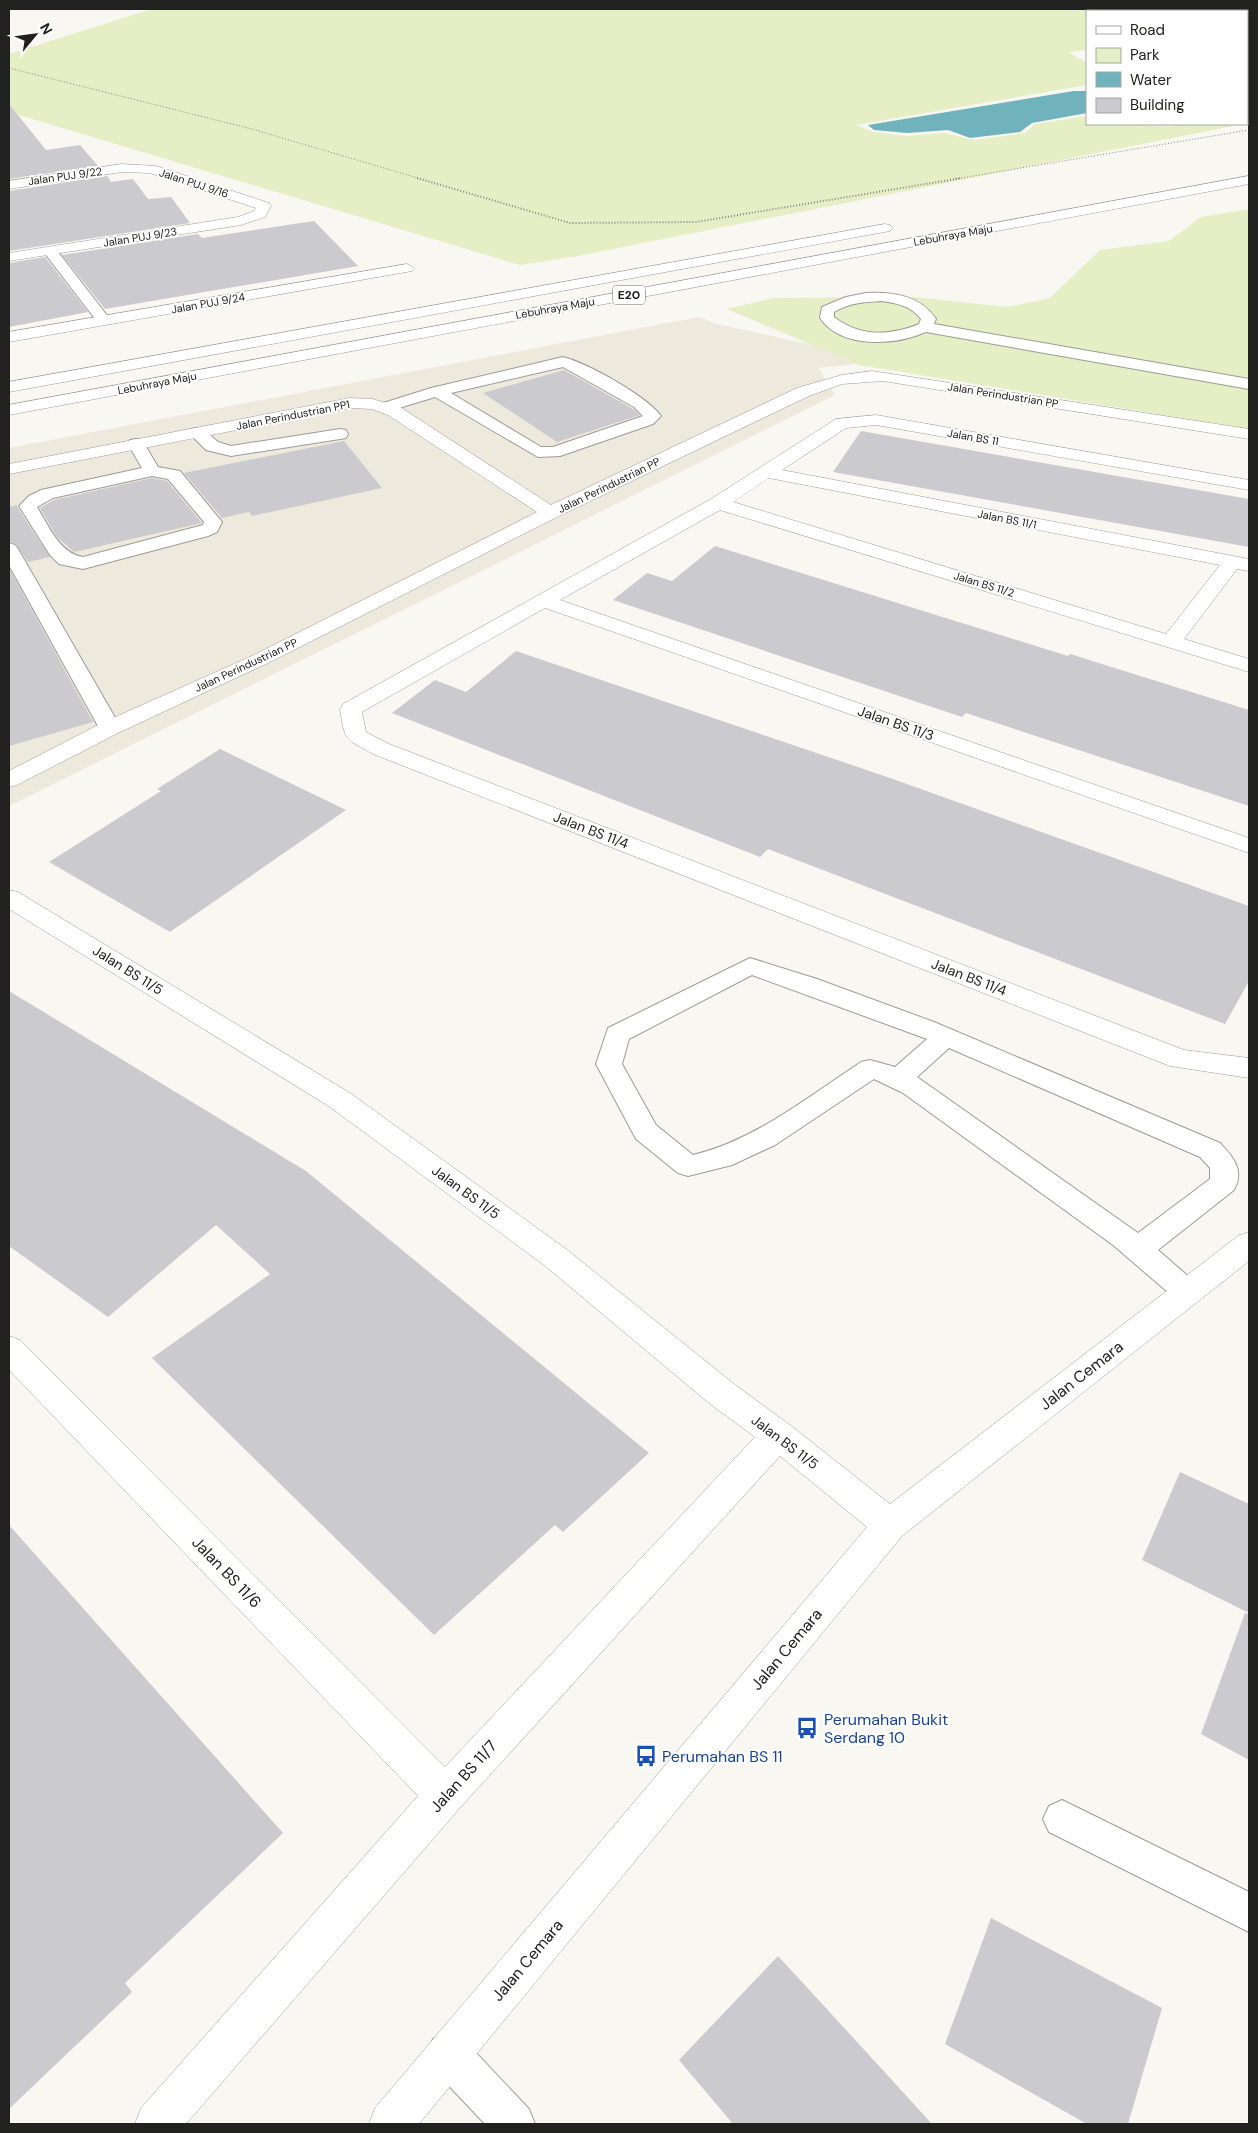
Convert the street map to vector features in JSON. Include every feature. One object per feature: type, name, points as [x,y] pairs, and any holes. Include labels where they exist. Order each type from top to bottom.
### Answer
[{"type":"main road","name":"Jalan PUJ 9/22","points":[[9,185],[122,168]]},
{"type":"main road","name":"Jalan PUJ 9/16","points":[[122,168],[151,169],[264,206]]},
{"type":"main road","name":"Lebuhraya Maju","points":[[9,410],[1249,180]]},
{"type":"main road","name":"Jalan PUJ 9/23","points":[[9,257],[241,221],[260,214],[264,206]]},
{"type":"main road","name":"Lebuhraya Maju","points":[[9,387],[901,225]]},
{"type":"main road","name":"Jalan PUJ 9/24","points":[[9,337],[407,268]]},
{"type":"main road","name":"Jalan Perindustrian PP","points":[[9,780],[110,728],[261,659],[550,513],[803,392],[831,381],[858,375],[883,376],[1249,434]]},
{"type":"main road","name":"Jalan Perindustrian PP1","points":[[9,469],[350,403],[366,402],[386,407],[550,513]]},
{"type":"main road","name":"Jalan BS 11","points":[[718,503],[842,423],[876,420],[1249,485]]},
{"type":"main road","name":"Jalan BS 11/1","points":[[766,472],[1241,563]]},
{"type":"main road","name":"Jalan BS 11/4","points":[[718,503],[351,709],[355,735],[381,749],[1180,1059],[1249,1068]]},
{"type":"main road","name":"Jalan BS 11/2","points":[[718,503],[1249,666]]},
{"type":"main road","points":[[1171,642],[1241,563]]},
{"type":"main road","name":"Jalan BS 11/3","points":[[543,601],[1249,846]]},
{"type":"main road","name":"Jalan BS 11/5","points":[[12,899],[340,1100],[555,1257],[722,1394],[778,1435],[890,1525]]},
{"type":"main road","name":"Jalan Cemara","points":[[391,2124],[890,1525],[1249,1244]]},
{"type":"main road","name":"Jalan BS 11/6","points":[[9,1349],[445,1795]]},
{"type":"main road","name":"Jalan BS 11/7","points":[[157,2124],[445,1795],[778,1435]]},
{"type":"lane","points":[[50,251],[104,320]]},
{"type":"lane","points":[[925,327],[929,319],[924,310],[911,303],[893,298],[852,298],[837,303],[828,310],[827,318],[835,326],[864,336],[893,337],[912,333],[925,327],[1249,384]]},
{"type":"lane","points":[[386,407],[437,391],[563,362],[574,365],[640,404],[653,416],[647,421],[554,452],[538,452],[437,391]]},
{"type":"lane","points":[[197,433],[212,446],[231,451],[340,434]]},
{"type":"lane","points":[[136,444],[152,471],[174,475],[192,493],[213,522],[211,528],[83,563],[66,560],[56,551],[28,506],[35,500],[47,494],[152,471]]},
{"type":"lane","points":[[9,549],[110,728]]},
{"type":"lane","points":[[1137,1250],[1224,1183],[1224,1166],[1210,1150],[1094,1099],[944,1038],[816,987],[750,966],[617,1034],[609,1064],[646,1132],[688,1166],[722,1158],[765,1138],[870,1069],[898,1079],[920,1092],[1123,1237],[1137,1250],[1187,1292]]},
{"type":"lane","points":[[898,1079],[944,1038]]},
{"type":"lane","points":[[1062,1819],[1249,1913]]},
{"type":"lane","points":[[448,2054],[514,2124]]},
{"type":"path","points":[[9,68],[252,128],[570,223],[696,222],[1249,130]]},
{"type":"shaded area","points":[[1177,9],[1249,9],[1249,46],[1248,10]]},
{"type":"shaded area","points":[[699,317],[717,324],[885,361],[818,368],[835,395],[9,806],[9,448]]},
{"type":"green space","points":[[152,9],[1150,9],[1158,10],[1086,10],[1086,50],[1068,52],[1086,62],[1086,85],[856,125],[874,132],[907,136],[944,133],[974,140],[1025,133],[1035,124],[1086,116],[1086,125],[1233,126],[578,256],[520,265],[19,115],[9,117],[9,54]]},
{"type":"green space","points":[[1249,209],[1249,429],[859,365],[727,309],[774,298],[913,297],[1008,307],[1050,298],[1100,250],[1169,241],[1201,217]]},
{"type":"water","points":[[1074,91],[1086,91],[1086,113],[1032,123],[1020,132],[970,138],[948,130],[907,133],[874,130],[868,125]]},
{"type":"building","points":[[9,104],[46,150],[80,145],[98,166],[9,179]]},
{"type":"building","points":[[107,176],[111,182],[133,179],[148,199],[171,197],[190,223],[9,251],[9,191]]},
{"type":"building","points":[[314,221],[358,266],[105,309],[62,255],[198,234],[202,238]]},
{"type":"building","points":[[45,257],[88,312],[9,327],[9,263]]},
{"type":"building","points":[[564,370],[633,409],[640,415],[557,442],[483,393]]},
{"type":"building","points":[[861,431],[1249,499],[1249,547],[833,472]]},
{"type":"building","points":[[344,441],[382,488],[252,516],[249,512],[222,518],[184,473]]},
{"type":"building","points":[[152,478],[167,481],[202,523],[74,552],[57,537],[40,508],[54,500]]},
{"type":"building","points":[[17,505],[50,557],[28,562],[16,544],[9,541],[9,507]]},
{"type":"building","points":[[715,546],[1068,656],[1070,654],[1249,710],[1249,806],[966,713],[962,717],[613,600],[647,573],[672,581]]},
{"type":"building","points":[[9,568],[93,722],[9,746]]},
{"type":"building","points":[[516,651],[890,778],[1249,906],[1249,981],[1225,1024],[768,849],[760,857],[392,713],[435,680],[466,692]]},
{"type":"building","points":[[220,749],[346,810],[170,932],[49,862],[161,791],[157,789]]},
{"type":"building","points":[[9,991],[306,1171],[649,1453],[563,1532],[555,1525],[434,1635],[152,1358],[270,1274],[216,1225],[108,1317],[9,1246]]},
{"type":"building","points":[[1180,1472],[1249,1504],[1249,1613],[1142,1560]]},
{"type":"building","points":[[9,1525],[283,1833],[125,1983],[132,1992],[9,2109]]},
{"type":"building","points":[[1245,1613],[1249,1614],[1249,1760],[1201,1734]]},
{"type":"building","points":[[991,1918],[1162,2008],[1128,2124],[1087,2124],[945,2044]]},
{"type":"building","points":[[778,1956],[932,2124],[733,2124],[679,2060]]},
{"type":"place","name":"Perumahan Bukit Serdang 10","points":[[807,1728]]},
{"type":"place","name":"Perumahan BS 11","points":[[646,1756]]}]
